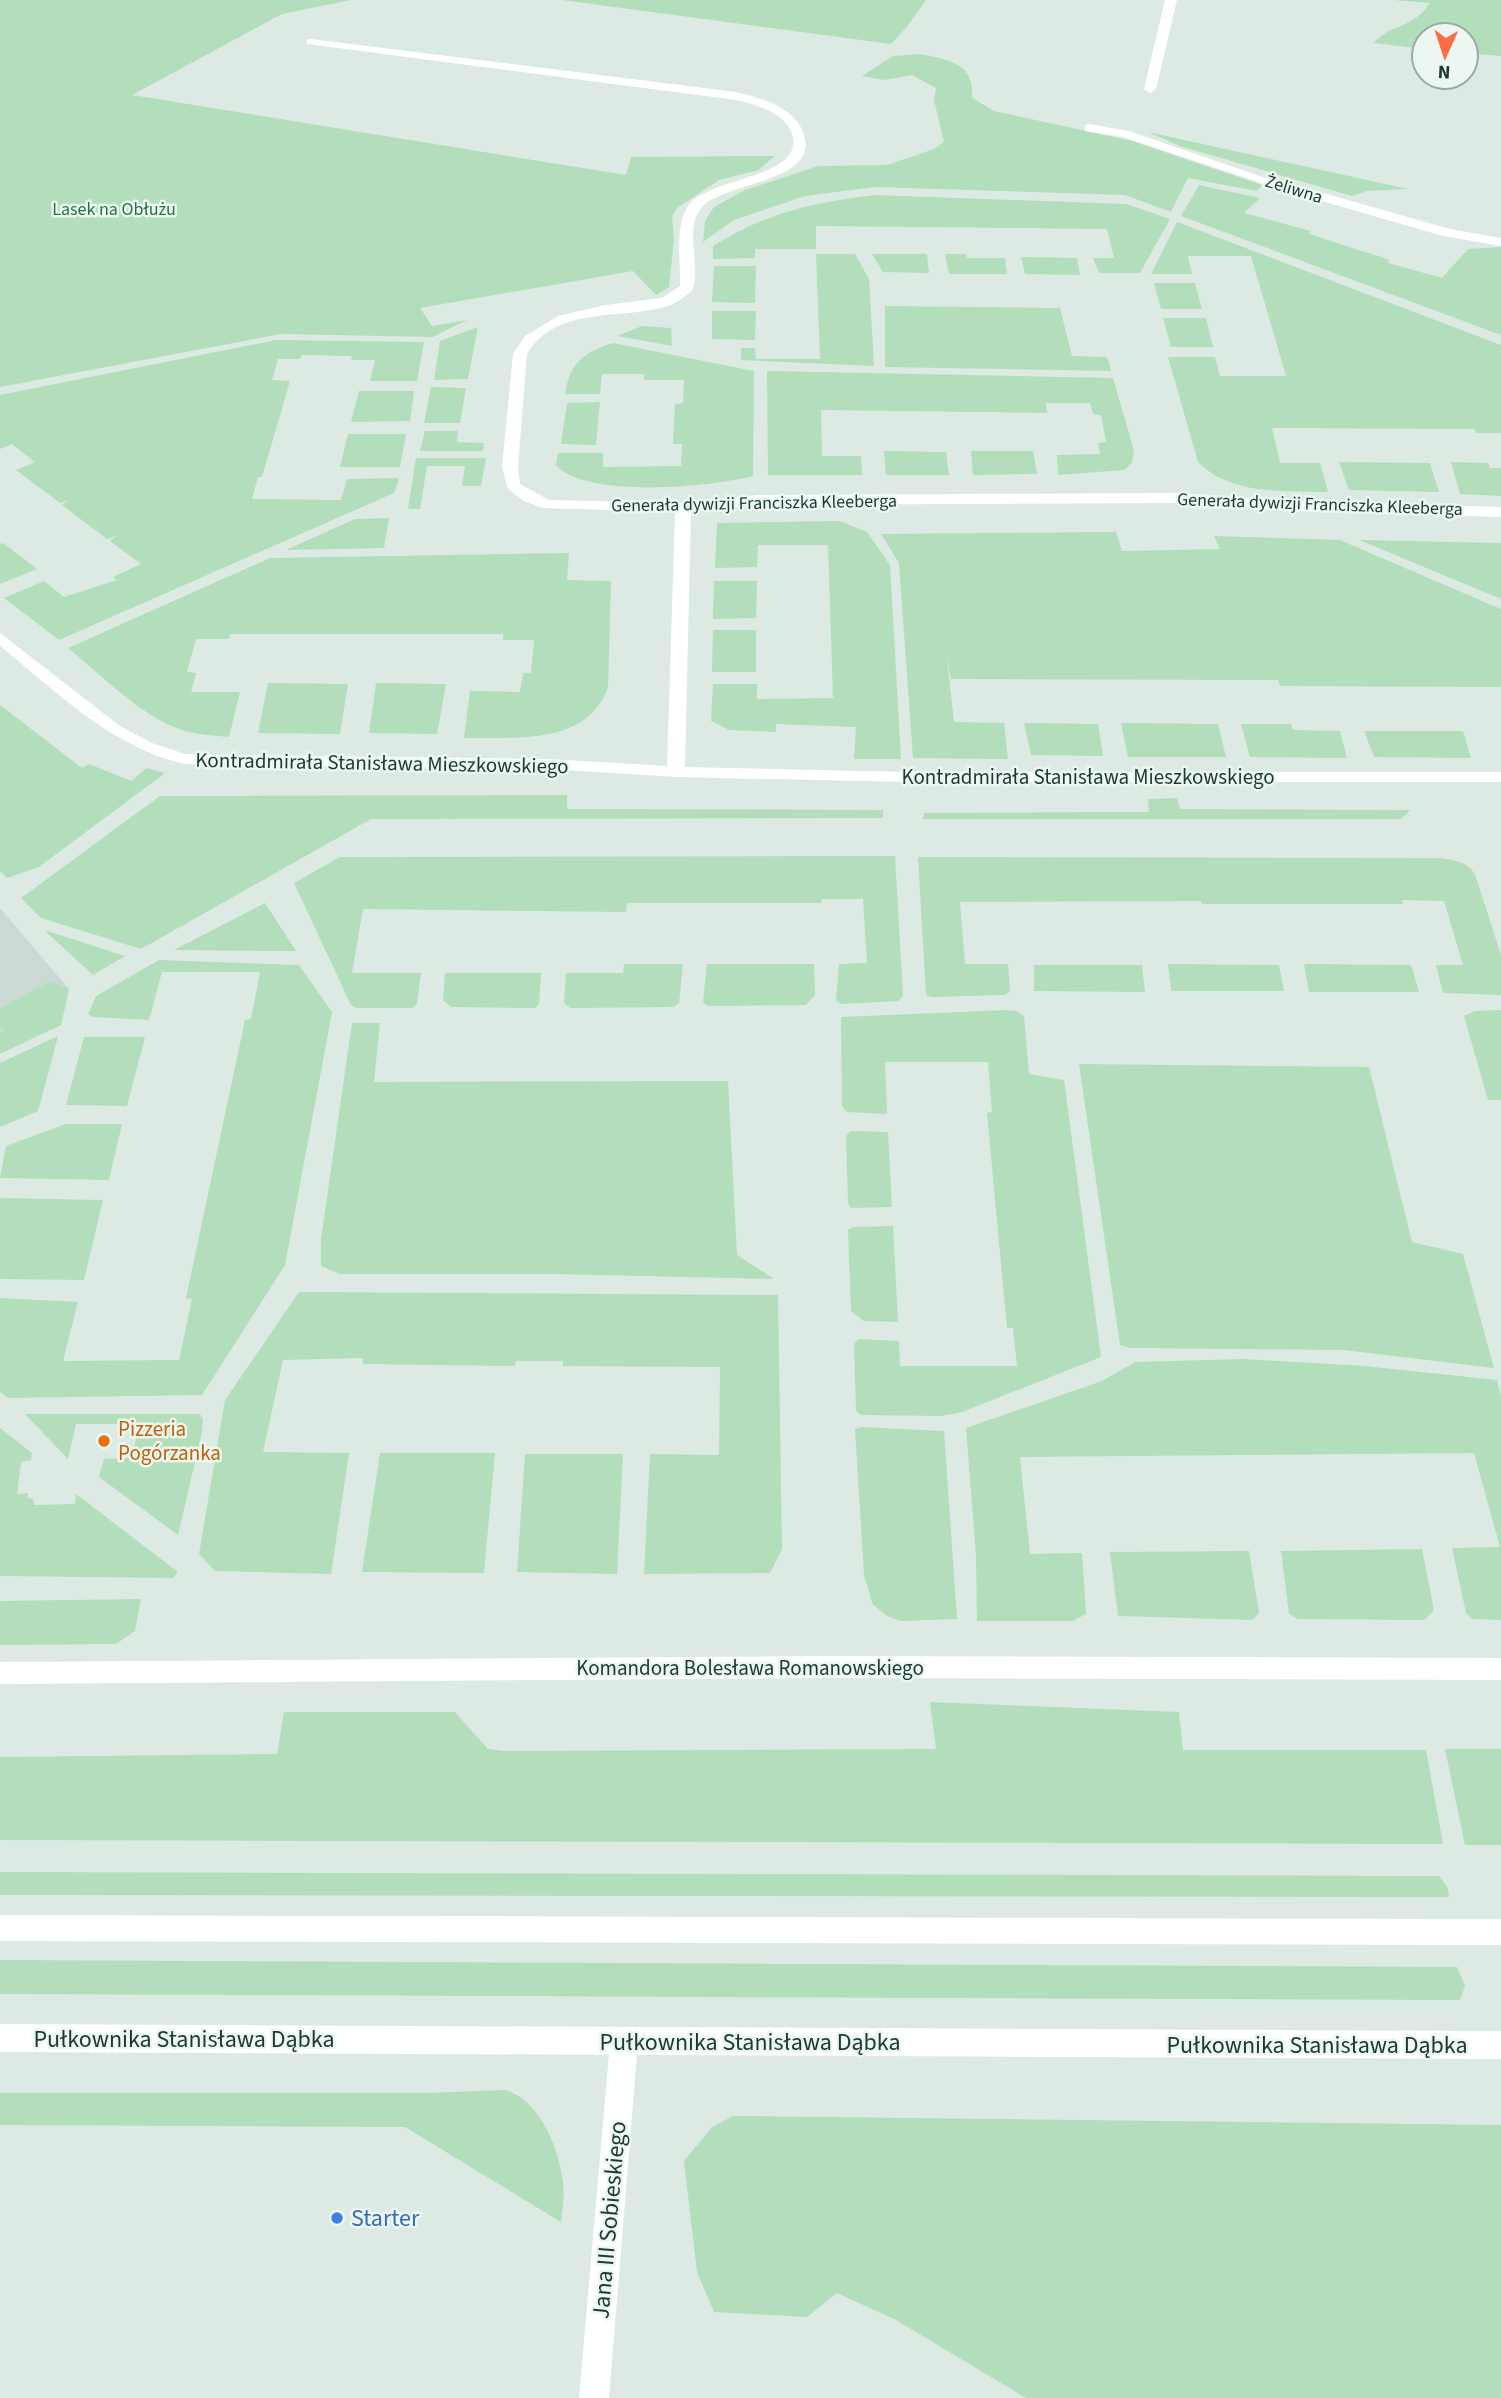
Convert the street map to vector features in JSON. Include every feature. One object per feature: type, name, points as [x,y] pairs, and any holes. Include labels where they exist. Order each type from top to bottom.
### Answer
[{"type":"street","points":[[1150,89],[1171,0]]},
{"type":"street","name":"Generała dywizji Franciszka Kleeberga","points":[[311,42],[736,96],[769,107],[793,124],[800,144],[798,155],[788,166],[706,195],[694,206],[690,218],[687,288],[678,297],[666,302],[559,320],[539,328],[524,342],[520,354],[510,467],[513,486],[529,498],[547,505],[683,508],[758,500],[1180,498],[1290,506],[1501,512]]},
{"type":"street","name":"Żeliwna","points":[[1089,128],[1125,134],[1275,183],[1423,226],[1501,242]]},
{"type":"street","points":[[676,772],[683,508]]},
{"type":"street","name":"Kontradmirała Stanisława Mieszkowskiego","points":[[2,642],[114,730],[146,747],[184,759],[548,764],[676,772],[909,777],[1501,777]]},
{"type":"street","name":"Komandora Bolesława Romanowskiego","points":[[0,1673],[820,1667],[1501,1669]]},
{"type":"street","points":[[0,1928],[1501,1932]]},
{"type":"street","name":"Pułkownika Stanisława Dąbka","points":[[0,2038],[1501,2045]]},
{"type":"street","name":"Jana III Sobieskiego","points":[[594,2398],[624,2042]]},
{"type":"shaded area","points":[[0,908],[69,989],[61,1025],[0,1052]]},
{"type":"green space","name":"Lasek na Obłużu","points":[[0,0],[351,0],[282,14],[132,95],[626,175],[631,157],[775,156],[758,170],[719,180],[677,208],[672,217],[674,240],[669,287],[656,295],[633,271],[420,308],[432,326],[467,320],[433,337],[281,334],[0,387]]},
{"type":"green space","points":[[562,0],[926,0],[891,44]]},
{"type":"green space","points":[[1393,0],[1501,0],[1501,56],[1480,54],[1480,21],[1411,21],[1430,3]]},
{"type":"green space","points":[[1409,22],[1410,47],[1374,43],[1387,32]]},
{"type":"green space","points":[[920,54],[950,61],[965,70],[972,86],[972,98],[994,111],[1132,141],[1262,185],[1257,191],[1188,178],[1171,212],[1125,195],[874,187],[805,196],[734,220],[703,242],[705,221],[714,207],[745,190],[818,166],[887,165],[934,149],[944,142],[934,100],[936,88],[912,75],[884,80],[862,76],[893,56]]},
{"type":"green space","points":[[1148,132],[1408,189],[1367,191],[1352,196],[1180,146]]},
{"type":"green space","points":[[1199,185],[1260,198],[1244,213],[1311,231],[1309,234],[1390,260],[1388,263],[1442,278],[1468,249],[1501,247],[1501,335],[1181,216]]},
{"type":"green space","points":[[875,195],[1126,204],[1170,219],[1140,273],[1099,273],[1093,258],[1114,258],[1107,229],[816,226],[816,249],[755,249],[755,258],[713,259],[713,246],[772,217],[811,206]]},
{"type":"green space","points":[[1177,222],[1501,345],[1501,433],[1477,433],[1474,429],[1272,428],[1280,463],[1320,463],[1328,492],[1259,489],[1226,481],[1212,473],[1198,462],[1168,357],[1215,357],[1220,376],[1286,376],[1251,256],[1188,256],[1192,274],[1151,274]]},
{"type":"green space","points":[[816,254],[855,254],[869,279],[874,366],[741,360],[741,348],[755,348],[756,359],[820,359]]},
{"type":"green space","points":[[872,254],[927,254],[929,273],[883,272]]},
{"type":"green space","points":[[945,254],[966,254],[967,258],[1005,258],[1007,274],[949,274]]},
{"type":"green space","points":[[1021,257],[1077,258],[1080,275],[1025,274]]},
{"type":"green space","points":[[714,266],[756,266],[755,303],[712,302]]},
{"type":"green space","points":[[1154,283],[1195,283],[1202,309],[1161,309]]},
{"type":"green space","points":[[885,306],[1060,308],[1072,356],[1107,357],[1111,371],[885,367]]},
{"type":"green space","points":[[712,311],[756,311],[755,340],[712,339]]},
{"type":"green space","points":[[1163,318],[1206,318],[1213,347],[1171,347]]},
{"type":"green space","points":[[642,326],[671,328],[672,346],[617,336]]},
{"type":"green space","points":[[478,327],[468,379],[434,380],[440,341]]},
{"type":"green space","points":[[276,340],[424,342],[417,381],[370,381],[375,360],[351,360],[352,356],[302,355],[300,359],[278,359],[272,380],[290,381],[262,477],[258,477],[252,499],[341,500],[347,479],[399,478],[394,493],[59,640],[4,598],[44,581],[64,597],[117,580],[113,577],[141,564],[110,541],[116,536],[107,539],[62,505],[68,500],[60,503],[16,470],[35,462],[12,444],[0,449],[0,395]]},
{"type":"green space","points":[[613,343],[754,371],[753,476],[709,484],[620,486],[593,483],[571,476],[556,465],[558,453],[603,453],[603,467],[681,466],[682,444],[673,444],[675,404],[683,403],[684,380],[644,380],[644,374],[602,374],[600,394],[565,394],[574,366],[586,355]]},
{"type":"green space","points":[[767,371],[1113,378],[1134,451],[1132,463],[1124,470],[1058,475],[1057,455],[1100,454],[1098,443],[1106,442],[1101,415],[1093,414],[1090,403],[1046,403],[1047,413],[821,410],[822,456],[861,456],[862,475],[768,475]]},
{"type":"green space","points":[[431,387],[466,388],[460,423],[424,423]]},
{"type":"green space","points":[[359,391],[414,391],[410,421],[351,422]]},
{"type":"green space","points":[[600,402],[596,445],[561,444],[567,403]]},
{"type":"green space","points":[[425,431],[458,431],[457,442],[484,443],[483,451],[420,451]]},
{"type":"green space","points":[[348,434],[406,434],[400,467],[340,467]]},
{"type":"green space","points":[[884,451],[946,452],[949,475],[886,475]]},
{"type":"green space","points":[[971,451],[1033,451],[1037,474],[973,475]]},
{"type":"green space","points":[[416,458],[486,458],[481,486],[462,486],[465,466],[427,466],[420,509],[408,509]]},
{"type":"green space","points":[[1339,462],[1430,463],[1439,492],[1349,490]]},
{"type":"green space","points":[[1451,462],[1488,463],[1490,468],[1501,468],[1501,496],[1460,494]]},
{"type":"green space","points":[[389,518],[384,548],[286,550],[355,519]]},
{"type":"green space","points":[[840,521],[867,532],[890,565],[901,759],[854,759],[856,727],[776,724],[776,732],[729,730],[711,721],[713,684],[757,684],[757,699],[833,698],[828,545],[758,545],[757,567],[715,568],[717,523]]},
{"type":"green space","points":[[1116,532],[1122,551],[1220,549],[1214,536],[1340,540],[1501,609],[1501,687],[1280,686],[1278,680],[951,679],[947,658],[954,722],[1004,723],[1008,759],[913,758],[899,563],[881,534]]},
{"type":"green space","points":[[1359,540],[1501,543],[1501,599]]},
{"type":"green space","points":[[3,543],[37,569],[0,584],[0,544]]},
{"type":"green space","points":[[569,553],[567,580],[611,581],[608,688],[598,707],[583,720],[566,729],[547,734],[464,738],[470,691],[520,692],[523,673],[531,673],[534,640],[503,640],[503,634],[230,634],[229,639],[196,639],[187,672],[196,673],[191,692],[240,692],[229,737],[198,734],[155,718],[129,700],[68,648],[270,558]]},
{"type":"green space","points":[[714,581],[757,581],[756,618],[713,619]]},
{"type":"green space","points":[[713,630],[756,630],[756,672],[712,672]]},
{"type":"green space","points":[[268,683],[348,684],[340,734],[258,733]]},
{"type":"green space","points":[[376,683],[446,684],[437,734],[369,733]]},
{"type":"green space","points":[[0,705],[82,768],[89,764],[131,781],[147,768],[165,773],[39,867],[7,878],[0,871]]},
{"type":"green space","points":[[1024,723],[1098,724],[1103,756],[1031,755]]},
{"type":"green space","points":[[1121,723],[1218,724],[1226,757],[1128,757]]},
{"type":"green space","points":[[1241,724],[1291,724],[1293,730],[1340,731],[1347,758],[1250,757]]},
{"type":"green space","points":[[1364,731],[1463,731],[1471,758],[1374,757]]},
{"type":"green space","points":[[567,795],[567,809],[883,810],[883,818],[371,819],[141,949],[41,918],[21,898],[160,796]]},
{"type":"green space","points":[[1177,798],[1180,809],[1410,810],[1401,819],[923,819],[924,813],[1149,812],[1148,799]]},
{"type":"green space","points":[[895,856],[903,996],[898,1001],[842,1004],[836,1001],[839,964],[867,963],[863,899],[822,899],[821,903],[627,903],[626,912],[363,909],[352,973],[421,973],[417,1004],[412,1008],[356,1008],[351,1005],[294,883],[340,857]]},
{"type":"green space","points":[[918,857],[1441,858],[1456,861],[1468,866],[1475,874],[1501,955],[1501,995],[1443,993],[1436,965],[1463,965],[1444,901],[1402,900],[1403,904],[960,902],[965,964],[1008,964],[1010,991],[1005,995],[931,997],[926,995]]},
{"type":"green space","points":[[265,903],[296,951],[174,950]]},
{"type":"green space","points":[[44,930],[125,956],[93,975]]},
{"type":"green space","points":[[159,960],[299,965],[332,1012],[285,1265],[202,1395],[8,1398],[0,1392],[0,1298],[78,1302],[63,1361],[179,1360],[192,1299],[186,1298],[245,1020],[251,1019],[260,972],[162,972],[149,1020],[93,1017],[88,1014],[96,996]]},
{"type":"green space","points":[[624,964],[683,964],[679,1003],[674,1007],[570,1008],[564,1003],[566,973],[623,973]]},
{"type":"green space","points":[[707,964],[814,964],[815,995],[806,1005],[708,1006],[703,1002]]},
{"type":"green space","points":[[1168,964],[1279,965],[1284,991],[1171,991]]},
{"type":"green space","points":[[1304,964],[1411,965],[1419,992],[1309,992]]},
{"type":"green space","points":[[1034,965],[1142,965],[1145,992],[1034,991]]},
{"type":"green space","points":[[445,973],[541,973],[539,1004],[535,1008],[451,1007],[443,1000]]},
{"type":"green space","points":[[50,982],[69,989],[61,1025],[0,1054],[0,1033],[5,1030],[0,1025],[0,1008]]},
{"type":"green space","points":[[1501,1010],[1501,1100],[1488,1100],[1464,1016],[1475,1011]]},
{"type":"green space","points":[[1017,1011],[1024,1016],[1029,1074],[1064,1080],[1101,1357],[962,1412],[941,1416],[861,1415],[856,1411],[854,1344],[858,1339],[899,1341],[900,1366],[1017,1366],[1013,1328],[1007,1328],[987,1113],[992,1112],[988,1062],[885,1062],[887,1114],[847,1112],[842,1106],[841,1017]]},
{"type":"green space","points":[[352,1023],[380,1023],[374,1082],[728,1081],[737,1255],[774,1279],[554,1274],[340,1274],[321,1266],[321,1239]]},
{"type":"green space","points":[[58,1036],[38,1111],[0,1127],[0,1063]]},
{"type":"green space","points":[[84,1037],[145,1037],[127,1106],[66,1105]]},
{"type":"green space","points":[[1079,1064],[1369,1067],[1412,1242],[1463,1254],[1494,1368],[1344,1350],[1130,1348],[1120,1345]]},
{"type":"green space","points":[[66,1124],[122,1124],[109,1180],[0,1178],[6,1146]]},
{"type":"green space","points":[[850,1131],[888,1132],[892,1207],[851,1208],[848,1203],[846,1136]]},
{"type":"green space","points":[[0,1198],[103,1200],[84,1280],[0,1279]]},
{"type":"green space","points":[[893,1226],[898,1322],[864,1321],[851,1311],[848,1230],[853,1227]]},
{"type":"green space","points":[[299,1292],[778,1295],[782,1549],[770,1573],[644,1574],[650,1454],[719,1455],[720,1367],[563,1366],[563,1361],[516,1361],[515,1366],[363,1364],[363,1358],[283,1360],[263,1452],[349,1453],[331,1574],[215,1571],[199,1554],[225,1400]]},
{"type":"green space","points":[[1244,1359],[1364,1366],[1497,1380],[1501,1396],[1501,1620],[1472,1619],[1466,1613],[1452,1548],[1500,1547],[1474,1453],[1020,1457],[1030,1554],[1082,1553],[1086,1614],[1073,1621],[977,1621],[976,1555],[966,1428],[1102,1381],[1135,1362]]},
{"type":"green space","points":[[25,1414],[200,1414],[203,1419],[202,1432],[178,1535],[99,1477],[104,1459],[132,1458],[139,1424],[76,1424],[68,1459]]},
{"type":"green space","points":[[862,1427],[944,1431],[957,1619],[901,1621],[887,1616],[873,1605],[864,1575],[855,1429]]},
{"type":"green space","points":[[0,1428],[32,1453],[31,1460],[21,1462],[17,1494],[28,1493],[27,1498],[33,1499],[34,1505],[75,1504],[76,1494],[178,1572],[173,1578],[0,1576]]},
{"type":"green space","points":[[380,1453],[495,1453],[484,1573],[362,1572]]},
{"type":"green space","points":[[525,1454],[623,1454],[617,1574],[517,1572]]},
{"type":"green space","points":[[1422,1549],[1434,1610],[1424,1620],[1298,1619],[1289,1614],[1281,1551]]},
{"type":"green space","points":[[1249,1551],[1259,1613],[1253,1620],[1118,1616],[1110,1552]]},
{"type":"green space","points":[[141,1599],[135,1631],[116,1644],[0,1645],[0,1601]]},
{"type":"green space","points":[[930,1702],[1179,1712],[1183,1750],[1426,1750],[1443,1844],[0,1840],[0,1757],[277,1754],[284,1712],[455,1712],[488,1749],[504,1751],[936,1749]]},
{"type":"green space","points":[[1445,1749],[1501,1749],[1501,1845],[1465,1845]]},
{"type":"green space","points":[[0,1872],[1439,1876],[1448,1888],[1449,1897],[0,1895]]},
{"type":"green space","points":[[0,1960],[1457,1967],[1465,1986],[1460,2000],[0,1994]]},
{"type":"green space","points":[[505,2090],[528,2104],[538,2115],[553,2142],[564,2188],[561,2222],[405,2127],[0,2125],[0,2093],[427,2093]]},
{"type":"green space","points":[[733,2116],[1501,2125],[1501,2398],[1026,2398],[896,2320],[837,2293],[807,2317],[714,2312],[697,2272],[684,2161],[712,2127]]},
{"type":"place","name":"Pizzeria Pogórzanka","points":[[104,1441]]},
{"type":"place","name":"Starter","points":[[337,2218]]}]
